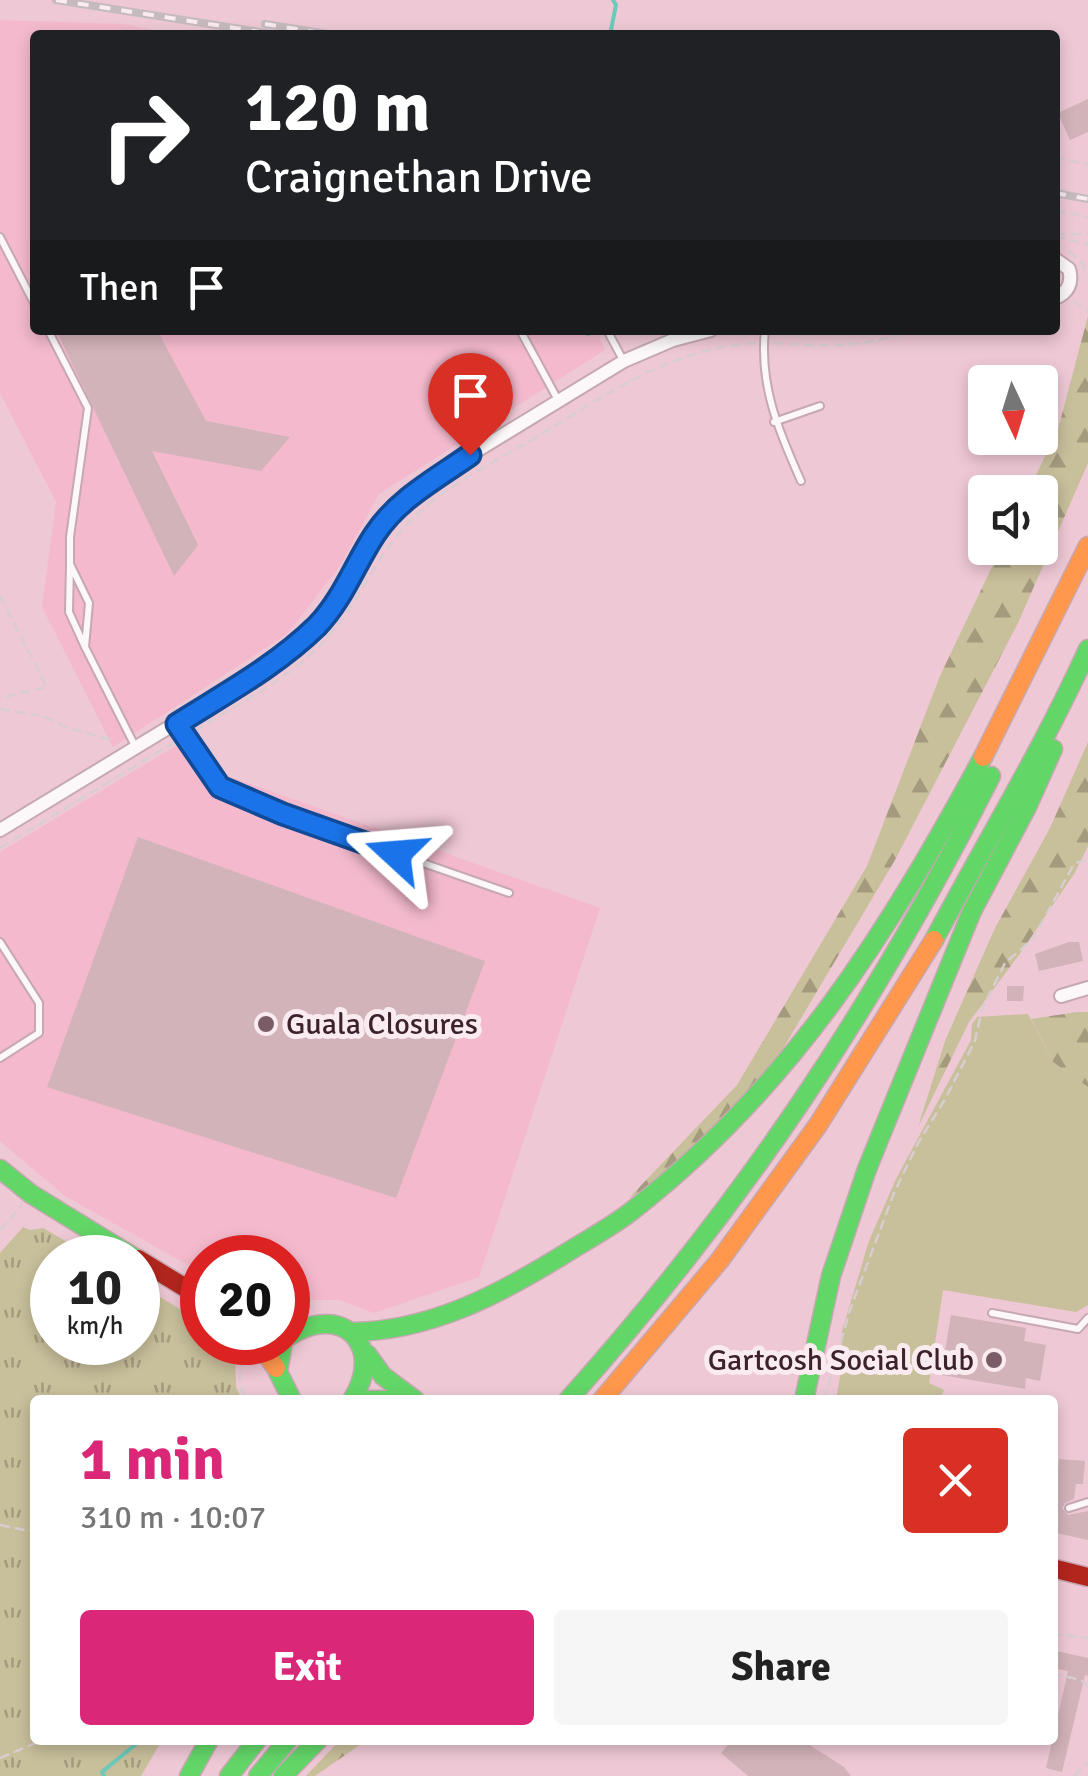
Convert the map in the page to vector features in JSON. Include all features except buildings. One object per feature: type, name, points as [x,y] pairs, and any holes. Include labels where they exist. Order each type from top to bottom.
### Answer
[{"type":"main road","points":[[310,1326],[326,1321],[352,1332],[386,1332],[482,1299],[553,1263],[626,1216],[664,1188],[753,1105],[827,1016],[911,889],[976,774],[1088,546]]},
{"type":"main road","points":[[572,1395],[712,1227],[812,1088],[864,1004],[915,920],[988,783],[1046,659],[1088,555]]},
{"type":"main road","points":[[606,1395],[720,1260],[828,1110],[933,942],[1016,786],[1056,722],[1088,649]]},
{"type":"main road","points":[[805,1395],[831,1276],[867,1169],[972,911],[1027,807],[1088,668]]},
{"type":"main road","points":[[0,1169],[31,1194],[98,1235]]},
{"type":"main road","points":[[352,1332],[383,1376],[408,1395]]},
{"type":"main road","points":[[357,1395],[367,1372],[364,1350]]},
{"type":"main road","points":[[274,1365],[288,1395]]},
{"type":"main road","points":[[1058,1570],[1088,1577]]},
{"type":"main road","points":[[188,1776],[206,1745]]},
{"type":"main road","points":[[229,1776],[253,1745]]},
{"type":"main road","points":[[258,1776],[284,1745]]},
{"type":"main road","points":[[283,1776],[313,1745]]},
{"type":"street","points":[[1060,263],[1069,269],[1071,282],[1060,294]]},
{"type":"street","points":[[0,830],[136,749],[181,730],[278,661],[319,624],[374,535],[400,503],[470,455],[624,361],[692,335]]},
{"type":"street","points":[[1061,996],[1088,988]]},
{"type":"lane","points":[[0,237],[30,295]]},
{"type":"lane","points":[[51,335],[89,415],[70,537],[68,612],[136,749]]},
{"type":"lane","points":[[523,335],[558,402]]},
{"type":"lane","points":[[610,335],[624,361]]},
{"type":"lane","points":[[765,335],[764,368],[774,422],[801,481]]},
{"type":"lane","points":[[774,422],[820,406]]},
{"type":"lane","points":[[70,564],[89,603],[86,647]]},
{"type":"lane","points":[[181,730],[220,787],[283,814],[509,893]]},
{"type":"lane","points":[[0,942],[39,1003],[39,1034],[0,1058]]},
{"type":"lane","points":[[992,1313],[1078,1329],[1088,1318]]},
{"type":"lane","points":[[1069,1508],[1088,1502]]},
{"type":"path","points":[[1060,158],[1088,165]]},
{"type":"path","points":[[1060,211],[1088,217]]},
{"type":"path","points":[[1060,235],[1088,234]]},
{"type":"path","points":[[1060,237],[1088,245]]},
{"type":"path","points":[[1072,300],[1088,311]]},
{"type":"path","points":[[0,848],[181,730],[274,684],[310,656],[358,599],[400,532],[448,490],[666,362],[723,345],[859,345],[893,335]]},
{"type":"path","points":[[0,596],[47,687],[0,698]]},
{"type":"path","points":[[0,709],[46,717],[136,749]]},
{"type":"path","points":[[825,1395],[873,1245],[918,1142],[975,1040],[982,1009],[1006,964],[1033,939],[1074,864],[1088,859]]},
{"type":"path","points":[[0,1230],[22,1205]]},
{"type":"path","points":[[241,1365],[238,1386],[244,1395]]},
{"type":"path","points":[[0,1525],[30,1531]]},
{"type":"path","points":[[1058,1635],[1088,1638]]},
{"type":"path","points":[[1058,1674],[1081,1680],[1088,1687]]},
{"type":"path","points":[[0,1758],[31,1745]]},
{"type":"path","points":[[1074,1776],[1088,1763]]},
{"type":"path","points":[[1080,1772],[1088,1776]]},
{"type":"shaded area","points":[[0,20],[123,24],[155,30],[30,30],[30,335],[598,335],[605,350],[379,494],[340,566],[287,634],[113,747],[42,607],[56,502],[0,393]]},
{"type":"shaded area","points":[[197,733],[225,775],[600,908],[479,1277],[374,1313],[340,1300],[310,1300],[310,1235],[180,1235],[180,1261],[160,1249],[160,1235],[134,1235],[65,1196],[0,1141],[0,852]]},
{"type":"green space","points":[[1088,316],[1088,463],[1058,532],[1058,475],[1036,475],[1046,455],[1058,455],[1058,429]]},
{"type":"green space","points":[[993,565],[1043,565],[1018,623],[895,860],[784,1047],[687,1166],[629,1198],[737,1085],[867,866],[940,676]]},
{"type":"green space","points":[[1088,742],[1088,846],[1074,874],[969,1022],[918,1127],[945,1041],[995,928],[1050,828]]},
{"type":"green space","points":[[1088,1012],[1088,1087],[1053,1062],[1031,1019]]},
{"type":"green space","points":[[1028,1014],[1053,1062],[1088,1087],[1088,1305],[1076,1312],[943,1290],[929,1383],[944,1390],[942,1395],[837,1395],[842,1331],[869,1241],[896,1179],[971,1040],[972,1024],[977,1017]]},
{"type":"green space","points":[[23,1227],[43,1228],[55,1235],[30,1235],[30,1365],[160,1365],[160,1297],[180,1309],[180,1365],[235,1365],[240,1395],[30,1395],[30,1745],[159,1745],[141,1776],[0,1776],[0,1253]]},
{"type":"green space","points":[[335,1745],[360,1745],[315,1776],[306,1776]]},
{"type":"waterway","points":[[611,30],[616,5],[613,0]]},
{"type":"waterway","points":[[104,1776],[102,1772],[135,1745]]},
{"type":"railway","points":[[56,0],[247,30]]},
{"type":"railway","points":[[265,24],[303,30]]},
{"type":"railway","points":[[1060,194],[1088,199]]},
{"type":"traffic: fast","points":[[934,940],[1088,649]]},
{"type":"traffic: fast","points":[[805,1395],[831,1276],[867,1169],[972,911],[1053,749]]},
{"type":"traffic: fast","points":[[352,1332],[409,1325],[488,1297],[616,1222],[690,1162],[742,1111],[832,1002],[911,884],[983,757]]},
{"type":"traffic: fast","points":[[572,1395],[691,1253],[801,1102],[900,945],[991,776]]},
{"type":"traffic: fast","points":[[0,1169],[31,1194],[98,1235]]},
{"type":"traffic: fast","points":[[310,1327],[341,1327],[361,1347],[364,1362],[354,1395]]},
{"type":"traffic: fast","points":[[367,1354],[383,1376],[408,1395]]},
{"type":"traffic: fast","points":[[279,1365],[278,1372],[290,1395]]},
{"type":"traffic: fast","points":[[189,1776],[206,1745]]},
{"type":"traffic: fast","points":[[229,1776],[253,1745]]},
{"type":"traffic: fast","points":[[258,1776],[284,1745]]},
{"type":"traffic: fast","points":[[283,1776],[313,1745]]},
{"type":"traffic: slow","points":[[983,757],[1088,546]]},
{"type":"traffic: slow","points":[[606,1395],[720,1260],[818,1125],[934,940]]},
{"type":"traffic: jam","points":[[160,1272],[180,1285]]},
{"type":"traffic: jam","points":[[1058,1570],[1088,1577]]},
{"type":"place","name":"Guala Closures","points":[[266,1024]]},
{"type":"place","name":"Gartcosh Social Club","points":[[994,1360]]},
{"type":"route","points":[[396,854],[220,787],[177,724],[278,661],[319,624],[387,517],[400,503],[470,455]]}]
